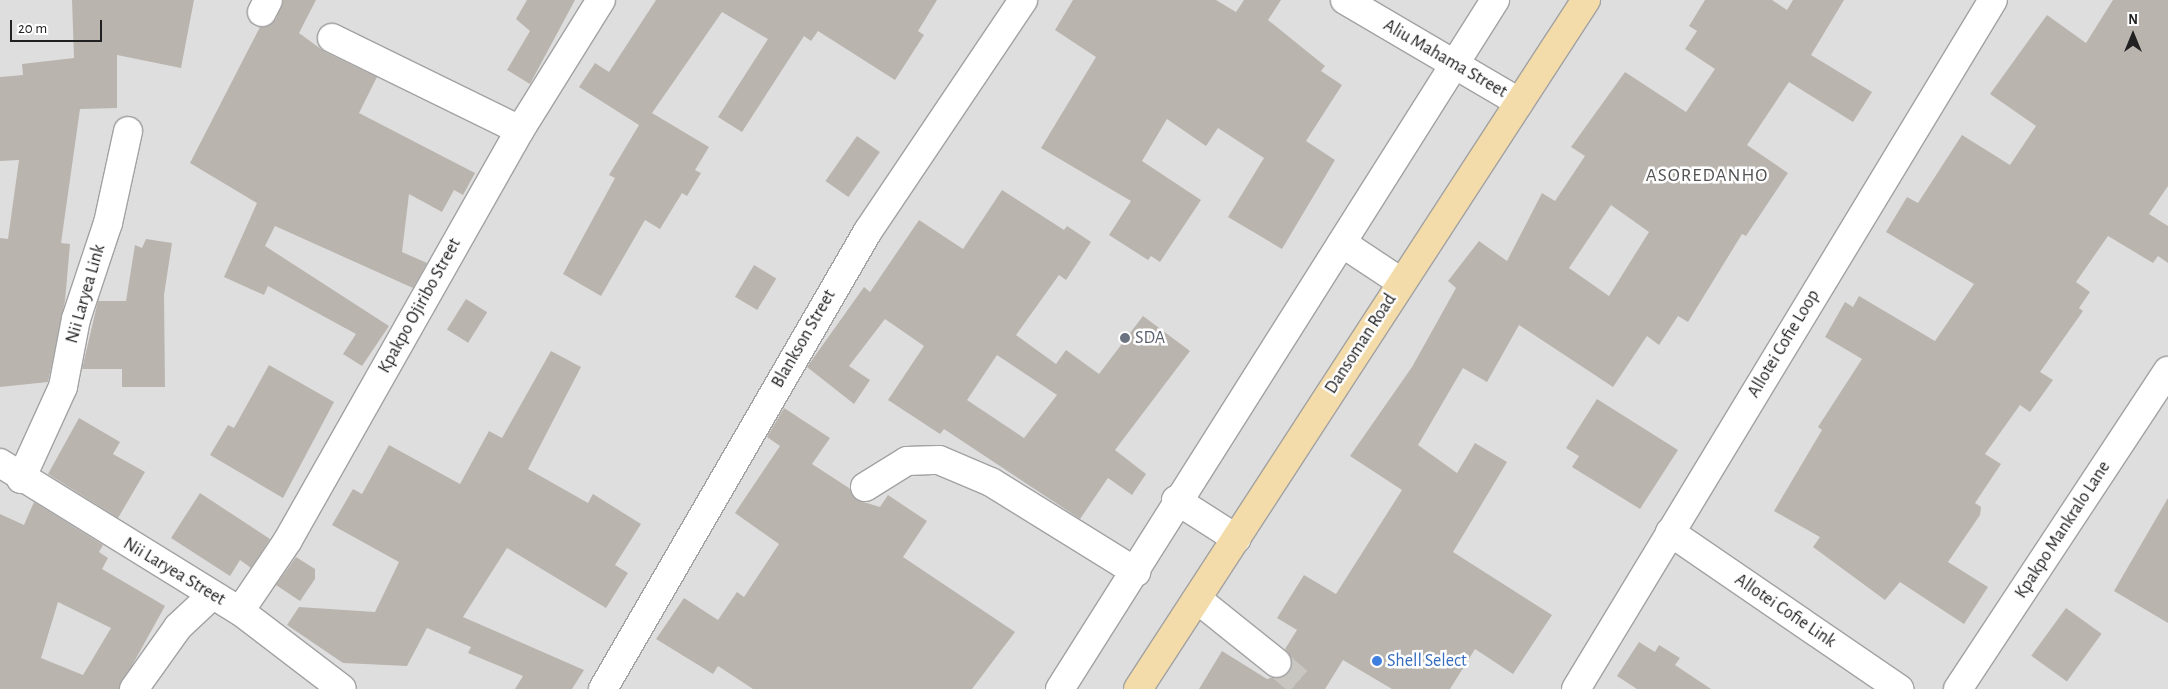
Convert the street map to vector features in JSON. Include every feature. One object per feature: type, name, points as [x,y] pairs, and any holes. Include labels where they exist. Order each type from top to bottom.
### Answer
[{"type":"main road","name":"Dansoman Road","points":[[1138,689],[1586,0]]},
{"type":"street","name":"Kpakpo Ojiribo Street","points":[[240,612],[288,540],[520,130],[601,0]]},
{"type":"street","name":"Blankson Street","points":[[603,689],[868,230],[1023,0]]},
{"type":"street","name":"Aliu Mahama Street","points":[[1345,0],[1520,102]]},
{"type":"street","points":[[1060,689],[1136,572],[1176,500],[1342,243],[1495,0]]},
{"type":"street","name":"Allotei Cofie Loop","points":[[1576,689],[1993,0]]},
{"type":"street","points":[[332,38],[520,130]]},
{"type":"street","name":"Nii Laryea Link","points":[[10,471],[63,387],[76,319],[108,223],[128,132]]},
{"type":"street","points":[[1342,243],[1401,282]]},
{"type":"street","name":"Kpakpo Mankralo Lane","points":[[1958,689],[2168,371]]},
{"type":"street","points":[[865,487],[907,461],[939,460],[991,482],[1136,572]]},
{"type":"street","name":"Nii Laryea Street","points":[[10,471],[211,596],[240,612],[342,689]]},
{"type":"street","points":[[1176,500],[1237,539]]},
{"type":"street","name":"Allotei Cofie Link","points":[[1670,532],[1899,689]]},
{"type":"street","points":[[134,689],[178,627],[211,596]]},
{"type":"street","points":[[1198,599],[1277,663]]},
{"type":"shaded area","points":[[0,0],[2168,0],[2168,689],[0,689]]},
{"type":"building","points":[[72,0],[194,0],[181,68],[117,55],[117,108],[80,109],[61,243],[70,244],[65,301],[48,382],[0,387],[0,238],[8,239],[19,160],[0,161],[0,77],[23,75],[22,64],[74,58]]},
{"type":"building","points":[[283,0],[316,0],[299,33],[325,52],[377,77],[359,113],[475,173],[463,195],[454,190],[442,212],[409,194],[402,252],[427,263],[413,288],[275,226],[265,246],[389,326],[362,366],[343,354],[356,334],[268,286],[264,295],[224,277],[257,203],[190,163],[260,27],[276,19]]},
{"type":"building","points":[[527,0],[575,0],[530,84],[507,70],[530,31],[516,19]]},
{"type":"building","points":[[656,0],[937,0],[918,31],[924,35],[895,80],[818,31],[811,41],[804,36],[742,132],[718,117],[768,39],[722,12],[652,113],[709,147],[695,170],[701,173],[687,196],[682,193],[660,229],[645,220],[601,296],[563,274],[615,178],[609,175],[639,125],[579,87],[595,63],[609,72]]},
{"type":"building","points":[[1073,0],[1216,0],[1236,12],[1244,0],[1281,0],[1268,20],[1325,66],[1321,71],[1342,85],[1306,141],[1335,160],[1282,249],[1228,217],[1264,158],[1218,128],[1206,146],[1167,119],[1142,161],[1201,200],[1160,262],[1151,256],[1148,260],[1109,235],[1131,201],[1041,148],[1096,57],[1055,30]]},
{"type":"building","points":[[1705,0],[1772,0],[1787,10],[1793,0],[1844,0],[1811,55],[1872,92],[1853,122],[1789,82],[1747,145],[1788,173],[1746,236],[1742,234],[1688,322],[1678,316],[1659,345],[1647,336],[1613,387],[1519,325],[1487,382],[1463,368],[1418,445],[1457,473],[1475,443],[1507,462],[1453,552],[1552,615],[1513,674],[1475,649],[1450,689],[1392,689],[1343,660],[1325,689],[1199,689],[1222,651],[1267,679],[1289,672],[1292,658],[1285,649],[1297,630],[1277,618],[1304,575],[1336,594],[1402,490],[1350,456],[1412,367],[1456,288],[1448,281],[1479,241],[1507,261],[1542,193],[1555,201],[1585,156],[1571,147],[1625,72],[1686,112],[1715,69],[1685,49],[1697,31],[1689,26]],"holes":[[[1611,205],[1649,232],[1609,296],[1569,268]]]},
{"type":"building","points":[[2113,0],[2168,0],[2168,186],[2149,214],[2168,226],[2168,263],[2158,256],[2153,263],[2108,236],[2076,282],[2090,292],[2079,308],[2083,311],[2040,372],[2053,380],[2030,412],[2020,405],[1985,454],[2001,464],[1975,503],[1981,507],[1980,515],[1948,562],[1988,587],[1964,624],[1900,582],[1885,600],[1813,547],[1820,537],[1774,511],[1822,430],[1818,427],[1862,359],[1825,337],[1845,302],[1853,307],[1859,296],[1935,341],[1974,284],[1886,232],[1907,197],[1918,203],[1962,135],[2010,165],[2036,126],[1990,94],[2047,15],[2086,43]]},
{"type":"building","points":[[857,136],[880,152],[848,197],[825,181]]},
{"type":"building","points":[[1002,190],[1064,230],[1067,226],[1091,242],[1066,280],[1059,275],[1016,335],[1056,364],[1066,350],[1099,374],[1143,316],[1190,351],[1115,450],[1146,474],[1132,495],[1108,478],[1080,519],[944,429],[940,434],[888,400],[924,346],[885,319],[849,366],[870,380],[854,404],[807,367],[864,287],[870,292],[919,220],[963,249]],"holes":[[[997,355],[1057,395],[1024,438],[967,400]]]},
{"type":"building","points":[[146,239],[172,243],[164,295],[165,387],[122,387],[122,369],[82,369],[98,301],[126,301],[135,245],[142,248]]},
{"type":"building","points":[[754,265],[776,278],[757,310],[735,297]]},
{"type":"building","points":[[466,299],[487,312],[468,343],[447,330]]},
{"type":"building","points":[[551,351],[581,367],[528,469],[588,503],[593,494],[641,524],[615,565],[628,573],[606,608],[507,548],[463,617],[584,670],[572,689],[515,689],[523,676],[468,653],[471,647],[427,628],[407,666],[343,663],[287,625],[299,607],[375,612],[399,562],[332,525],[353,489],[362,494],[389,445],[460,484],[489,431],[502,438]]},
{"type":"building","points":[[269,365],[334,402],[283,498],[210,455],[228,425],[234,428]]},
{"type":"building","points":[[1597,399],[1678,450],[1640,509],[1572,467],[1579,456],[1566,448]]},
{"type":"building","points":[[784,408],[830,438],[812,464],[849,488],[857,500],[880,507],[888,495],[927,521],[903,557],[1015,632],[972,689],[753,689],[718,666],[713,674],[656,639],[684,598],[718,620],[737,592],[744,597],[779,544],[735,513],[780,446],[767,437]]},
{"type":"building","points":[[79,418],[120,442],[113,454],[145,472],[118,518],[48,474]]},
{"type":"building","points":[[200,493],[270,539],[251,568],[240,560],[230,576],[171,538]]},
{"type":"building","points":[[2168,498],[2168,623],[2114,591]]},
{"type":"building","points":[[34,502],[103,545],[99,552],[108,558],[102,569],[165,606],[119,689],[0,689],[0,514],[24,525]],"holes":[[[58,602],[111,628],[83,675],[41,658]]]},
{"type":"building","points":[[296,557],[315,569],[315,579],[300,601],[276,585]]},
{"type":"building","points":[[2066,608],[2102,634],[2067,682],[2031,656]]},
{"type":"building","points":[[1639,642],[1655,652],[1659,645],[1680,658],[1675,665],[1711,689],[1637,689],[1617,676]]},
{"type":"tunnel","points":[[1277,663],[1307,689]]},
{"type":"place","name":"SDA","points":[[1125,338]]},
{"type":"place","name":"Shell Select","points":[[1377,661]]},
{"type":"district","name":"ASOREDANHO","points":[[1707,176]]}]
